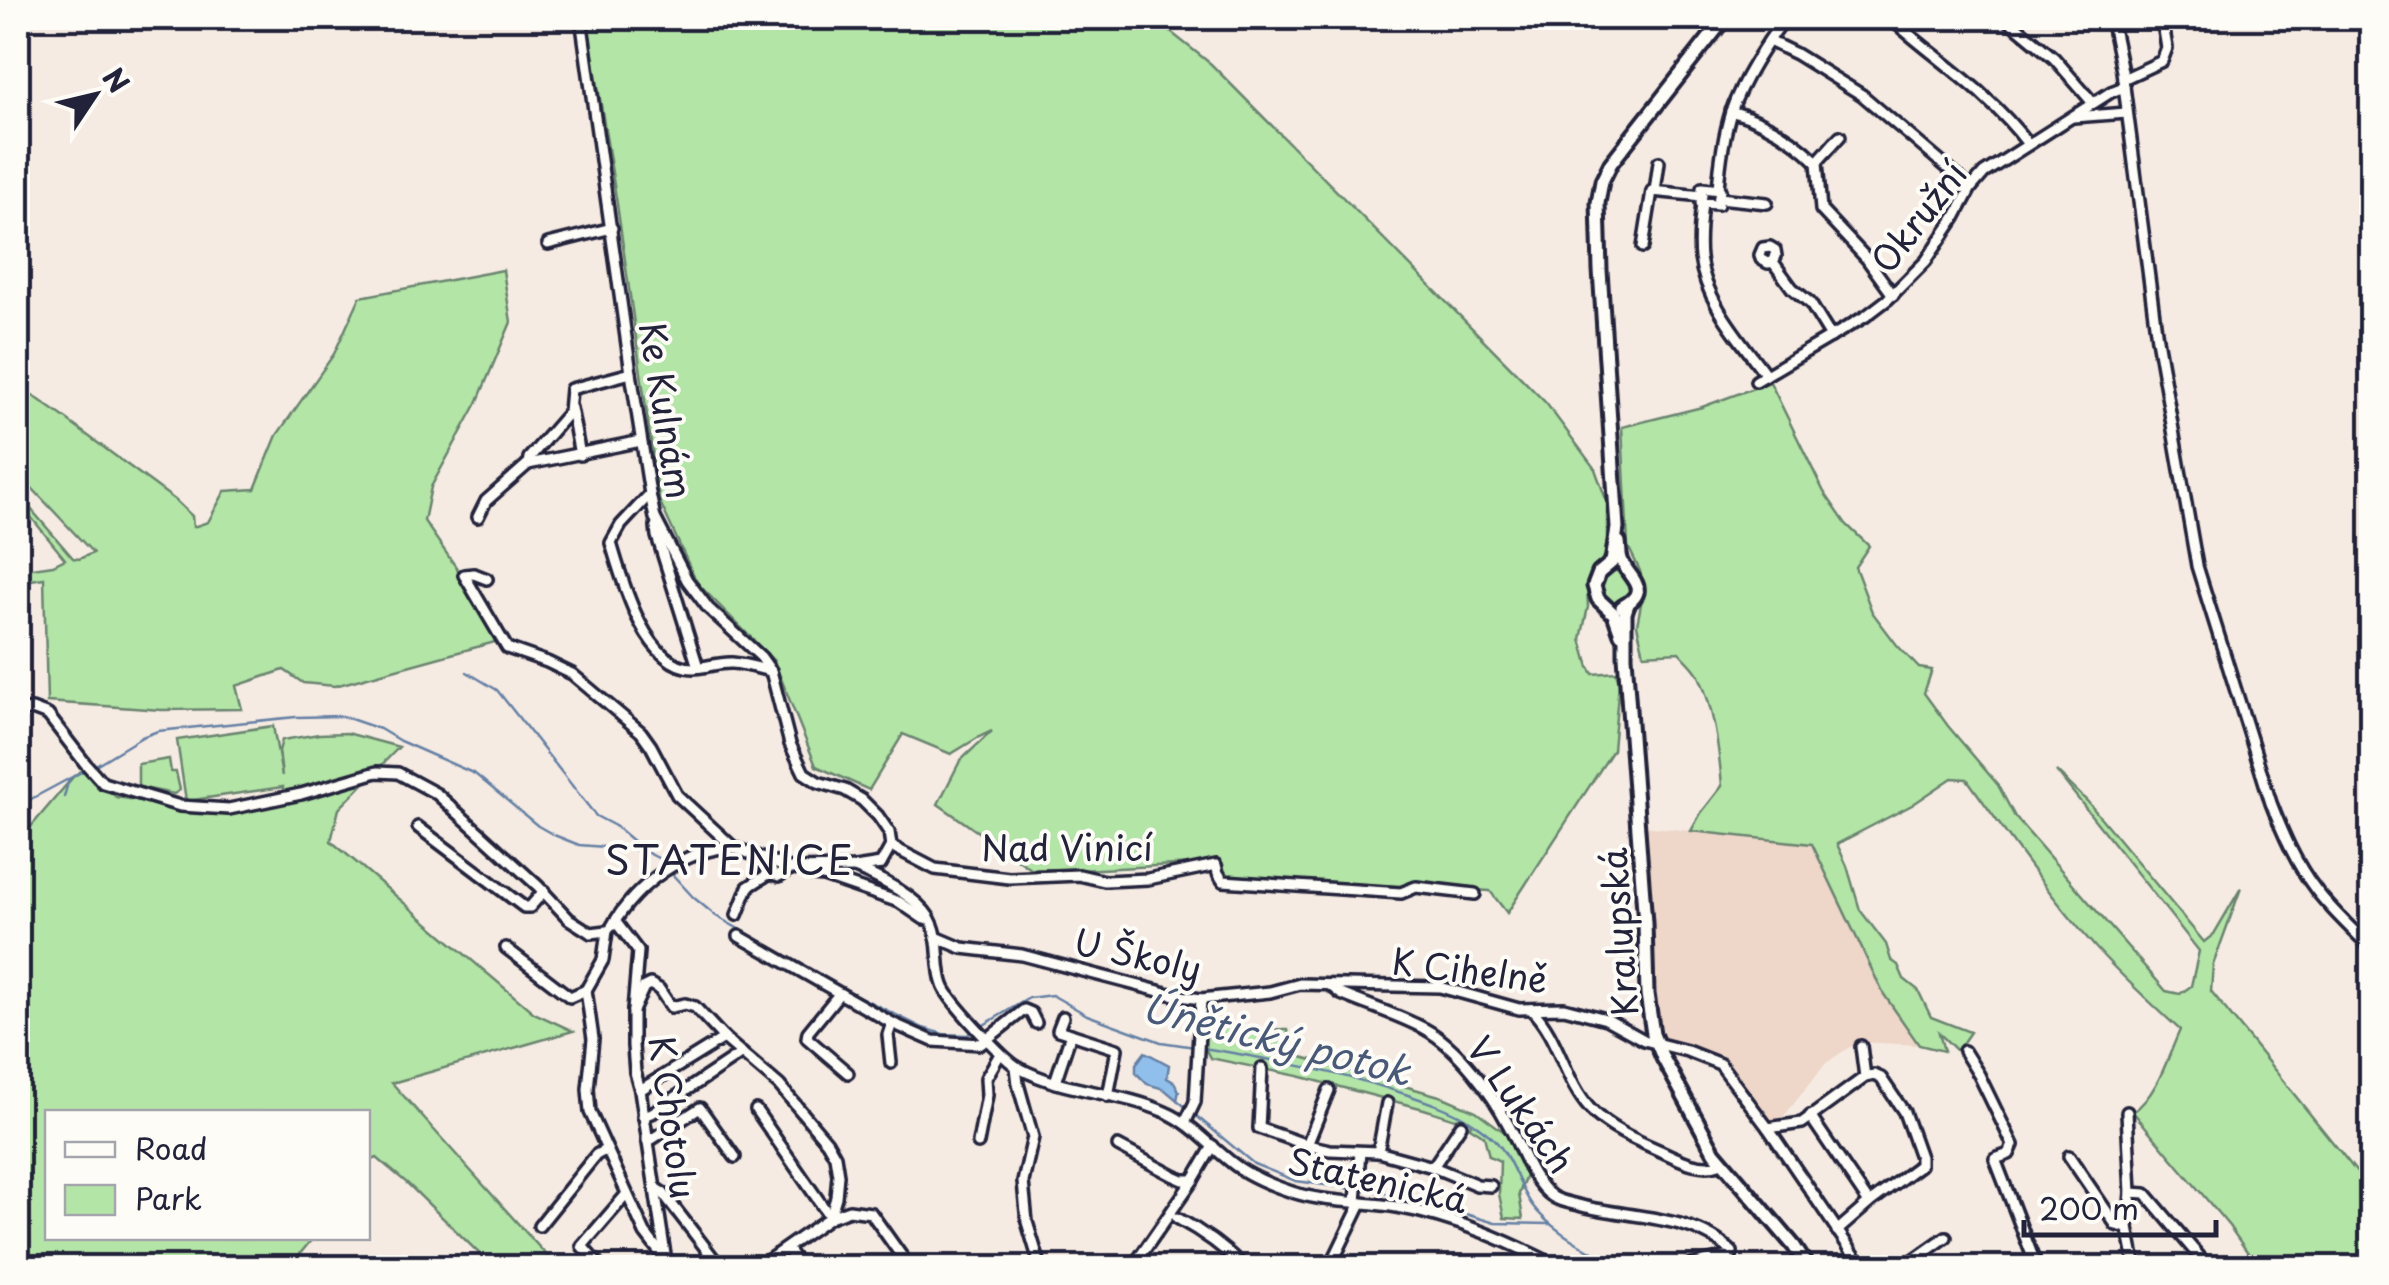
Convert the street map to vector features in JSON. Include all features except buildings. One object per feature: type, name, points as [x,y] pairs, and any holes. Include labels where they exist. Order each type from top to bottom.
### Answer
[{"type":"main road","points":[[1605,606],[1628,604],[1636,587],[1621,559],[1617,528],[1598,196],[1611,162],[1725,18]]},
{"type":"main road","points":[[1617,528],[1612,562],[1599,573],[1594,586],[1598,600],[1614,614],[1625,656]]},
{"type":"main road","points":[[1607,568],[1628,570]]},
{"type":"main road","name":"Kralupská","points":[[1628,604],[1625,656],[1648,994],[1656,1043],[1676,1086],[1722,1163],[1794,1246],[1808,1268]]},
{"type":"street","name":"Ke Kulnám","points":[[581,18],[655,518],[687,580],[708,608],[762,657],[770,671],[790,744],[804,773],[862,800],[889,832],[891,846]]},
{"type":"street","points":[[1718,194],[1722,151],[1732,110],[1785,18]]},
{"type":"street","points":[[1890,18],[1976,90],[2028,144]]},
{"type":"street","points":[[2006,18],[2054,58],[2092,103]]},
{"type":"street","points":[[2111,18],[2124,83],[2157,339],[2198,566],[2271,804],[2289,847],[2316,891],[2372,949]]},
{"type":"street","name":"Okružní","points":[[1756,381],[1866,316],[1893,295],[1926,261],[1971,188],[1994,166],[2162,61],[2167,48],[2162,18]]},
{"type":"street","points":[[1769,41],[1862,95],[1971,188]]},
{"type":"street","points":[[1732,110],[1786,136],[1818,162]]},
{"type":"street","points":[[2070,118],[2127,113]]},
{"type":"street","points":[[1840,136],[1818,162],[1820,210],[1893,295]]},
{"type":"street","points":[[1656,191],[1659,162]]},
{"type":"street","points":[[1766,374],[1722,314],[1705,279],[1699,248],[1702,188],[1767,203]]},
{"type":"street","points":[[1644,247],[1650,194],[1656,191],[1702,199]]},
{"type":"street","points":[[548,244],[612,228]]},
{"type":"street","points":[[1773,262],[1792,288],[1810,303],[1831,336]]},
{"type":"street","points":[[580,454],[571,388],[631,374]]},
{"type":"street","points":[[528,464],[571,406]]},
{"type":"street","points":[[478,517],[486,502],[528,464],[642,441]]},
{"type":"street","points":[[650,494],[621,524],[610,543],[626,594],[648,636],[665,659],[692,668],[730,662],[770,671]]},
{"type":"street","points":[[655,518],[657,536],[698,666]]},
{"type":"street","points":[[486,580],[474,574],[464,575],[507,648],[572,674],[641,732],[676,795],[734,847],[790,869],[881,864]]},
{"type":"street","points":[[18,712],[32,708],[48,715],[93,773],[107,784],[180,806],[218,810],[394,771],[440,796],[569,920],[594,934],[607,931]]},
{"type":"street","points":[[418,827],[524,906],[530,907],[544,892]]},
{"type":"street","points":[[881,864],[891,846]]},
{"type":"street","name":"Nad Vinicí","points":[[891,846],[935,869],[1009,878],[1078,875],[1105,881],[1148,878],[1216,865],[1223,880],[1401,893],[1416,887],[1475,894]]},
{"type":"street","points":[[666,1263],[645,1234],[590,1112],[593,1040],[586,990],[603,960],[607,931],[628,903],[673,865],[698,854],[734,847]]},
{"type":"street","points":[[755,855],[770,873],[778,876],[790,869]]},
{"type":"street","points":[[881,864],[890,884]]},
{"type":"street","points":[[855,868],[890,884],[928,915],[935,932]]},
{"type":"street","points":[[808,870],[813,875],[899,902],[935,932]]},
{"type":"street","points":[[737,915],[748,887],[770,873]]},
{"type":"street","name":"K Chotolu","points":[[615,921],[638,951],[633,1011],[635,1072],[666,1263]]},
{"type":"street","name":"U Školy","points":[[935,932],[962,948],[1022,955],[1201,999],[1270,992],[1300,984],[1331,986]]},
{"type":"street","name":"Statenická","points":[[935,932],[944,990],[1016,1067],[1055,1082],[1189,1114],[1213,1146],[1243,1171],[1269,1184],[1318,1198],[1357,1195],[1474,1229],[1561,1268]]},
{"type":"street","points":[[739,936],[892,1023],[933,1041],[980,1044],[1024,1010],[1031,1012],[1036,1024]]},
{"type":"street","points":[[506,948],[570,996],[586,990]]},
{"type":"street","points":[[633,1011],[644,987],[650,984],[659,989],[670,1007],[695,1007],[779,1085],[835,1156],[838,1175],[830,1217]]},
{"type":"street","name":"K Cihelně","points":[[1331,986],[1440,988],[1519,1008],[1564,1008],[1606,1019],[1644,1040],[1720,1064],[1863,1268]]},
{"type":"street","name":"V Lukách","points":[[1331,986],[1341,994],[1426,1030],[1451,1046],[1503,1116],[1538,1180],[1553,1197],[1694,1229],[1722,1242],[1732,1252],[1727,1258],[1678,1268]]},
{"type":"street","points":[[840,994],[807,1038],[848,1073]]},
{"type":"street","points":[[1189,1114],[1201,999]]},
{"type":"street","points":[[1531,1009],[1540,1017],[1589,1108],[1609,1125],[1704,1168],[1722,1163]]},
{"type":"street","points":[[1063,1017],[1058,1030],[1117,1049],[1108,1096]]},
{"type":"street","points":[[891,1063],[888,1035],[892,1023]]},
{"type":"street","points":[[1055,1082],[1070,1034]]},
{"type":"street","points":[[640,1090],[724,1038]]},
{"type":"street","points":[[1861,1046],[1865,1077]]},
{"type":"street","points":[[1964,1051],[2012,1144],[2009,1154],[1984,1162]]},
{"type":"street","points":[[643,1116],[742,1053]]},
{"type":"street","points":[[978,1143],[987,1095],[986,1078],[1000,1054]]},
{"type":"street","points":[[1016,1067],[1033,1138],[1024,1182],[1026,1222],[1041,1268]]},
{"type":"street","points":[[1262,1068],[1259,1128],[1307,1145],[1378,1152],[1433,1167],[1477,1185],[1491,1186]]},
{"type":"street","points":[[1768,1128],[1802,1124],[1865,1077],[1874,1075],[1881,1078],[1904,1112],[1920,1165],[1837,1231]]},
{"type":"street","points":[[1307,1145],[1329,1090]]},
{"type":"street","points":[[1378,1152],[1387,1103]]},
{"type":"street","points":[[647,1140],[700,1108],[735,1157]]},
{"type":"street","points":[[756,1110],[830,1217]]},
{"type":"street","points":[[2127,1112],[2131,1193],[2128,1228],[2136,1268]]},
{"type":"street","points":[[1810,1116],[1869,1204]]},
{"type":"street","points":[[1433,1167],[1460,1125]]},
{"type":"street","points":[[1118,1146],[1174,1176],[1193,1180]]},
{"type":"street","points":[[1132,1268],[1213,1146]]},
{"type":"street","points":[[539,1226],[596,1155],[605,1150]]},
{"type":"street","points":[[1326,1268],[1332,1264],[1360,1208],[1360,1152]]},
{"type":"street","points":[[2070,1156],[2116,1224],[2128,1228]]},
{"type":"street","points":[[1995,1159],[2038,1268]]},
{"type":"street","points":[[655,1188],[664,1193],[721,1268]]},
{"type":"street","points":[[2131,1193],[2146,1194],[2210,1268]]},
{"type":"street","points":[[601,1268],[582,1246],[626,1196]]},
{"type":"street","points":[[756,1268],[830,1217],[850,1210],[871,1214],[910,1268]]},
{"type":"street","points":[[1177,1218],[1202,1231],[1245,1268]]},
{"type":"street","points":[[1902,1268],[1946,1237]]},
{"type":"street","points":[[787,1248],[800,1268]]},
{"type":"shaded area","points":[[1642,826],[1812,843],[1883,993],[1919,1045],[1857,1042],[1826,1063],[1781,1120],[1769,1121],[1727,1064],[1659,1035]]},
{"type":"green space","points":[[587,18],[1153,18],[1211,64],[1546,403],[1595,469],[1607,502],[1607,552],[1587,586],[1588,607],[1581,639],[1593,674],[1616,672],[1619,682],[1613,750],[1507,913],[1490,891],[1225,877],[1212,863],[1031,869],[938,804],[960,761],[992,731],[951,754],[903,734],[869,790],[816,766],[774,661],[697,583],[659,500]]},
{"type":"green space","points":[[503,270],[511,322],[477,403],[431,487],[424,521],[506,639],[335,686],[303,683],[284,670],[236,686],[242,709],[162,710],[47,702],[44,578],[18,582],[18,570],[53,565],[65,559],[18,501],[18,494],[73,558],[93,553],[18,473],[18,388],[71,422],[68,421],[175,500],[192,516],[193,527],[208,522],[225,491],[255,489],[277,435],[334,354],[360,297]]},
{"type":"green space","points":[[1770,382],[1824,492],[1846,524],[1869,546],[1855,567],[1872,612],[1919,668],[1932,670],[1924,693],[1998,785],[2015,817],[2166,991],[2180,994],[2191,986],[2199,951],[2056,771],[2087,801],[2204,942],[2214,934],[2241,888],[2213,965],[2211,991],[2371,1190],[2371,1267],[2258,1267],[2229,1226],[2133,1112],[2155,1086],[2180,1030],[2079,928],[1967,779],[1952,778],[1912,805],[1837,844],[1860,910],[1886,944],[1904,979],[1918,990],[1931,1017],[1970,1032],[1957,1051],[1939,1033],[1944,1051],[1919,1045],[1883,993],[1812,844],[1691,831],[1722,786],[1715,730],[1697,673],[1679,652],[1644,654],[1637,625],[1644,588],[1628,546],[1622,427],[1702,407]]},
{"type":"green space","points":[[1615,571],[1626,576],[1631,587],[1626,598],[1615,603],[1604,598],[1599,587],[1604,576]]},
{"type":"green space","points":[[273,726],[282,776],[282,740],[347,733],[399,747],[339,809],[331,841],[534,1013],[573,1031],[392,1083],[557,1267],[493,1267],[407,1183],[377,1158],[370,1161],[370,1110],[45,1110],[45,1240],[311,1240],[289,1267],[18,1268],[18,842],[84,768],[116,797],[207,810],[283,801],[283,787],[186,801],[177,740]]},
{"type":"green space","points":[[169,759],[180,790],[174,794],[138,787],[138,764]]},
{"type":"green space","points":[[1210,1025],[1238,1030],[1288,1030],[1291,1054],[1443,1097],[1476,1111],[1507,1134],[1527,1173],[1519,1194],[1523,1219],[1504,1218],[1499,1194],[1500,1161],[1489,1156],[1484,1136],[1470,1127],[1471,1122],[1298,1076],[1210,1058],[1203,1044],[1202,1029],[1209,1031]]},
{"type":"water","points":[[1145,1052],[1169,1065],[1167,1078],[1179,1091],[1177,1100],[1164,1089],[1147,1084],[1136,1073],[1136,1064]]},
{"type":"waterway","points":[[467,672],[497,690],[596,816],[615,826],[647,853]]},
{"type":"waterway","name":"Únětický potok","points":[[94,766],[158,731],[342,716],[380,729],[475,774],[554,835],[579,845],[648,853],[666,867]]},
{"type":"waterway","name":"Únětický potok","points":[[18,806],[87,769]]},
{"type":"waterway","points":[[64,797],[69,779]]},
{"type":"waterway","name":"Únětický potok","points":[[671,873],[716,916],[846,990],[923,1028],[943,1034],[967,1035],[975,1031]]},
{"type":"waterway","name":"Únětický potok","points":[[982,1026],[1029,998],[1052,995],[1087,1015],[1161,1042],[1195,1047]]},
{"type":"waterway","name":"Únětický potok","points":[[1203,1048],[1355,1079],[1459,1115],[1496,1141],[1541,1215],[1620,1268]]},
{"type":"waterway","points":[[1177,1100],[1188,1109]]},
{"type":"waterway","points":[[1194,1114],[1254,1164],[1296,1181],[1354,1189]]},
{"type":"waterway","points":[[1362,1189],[1413,1198],[1495,1223],[1549,1224]]},
{"type":"district","name":"STATENICE","points":[[730,858]]}]
